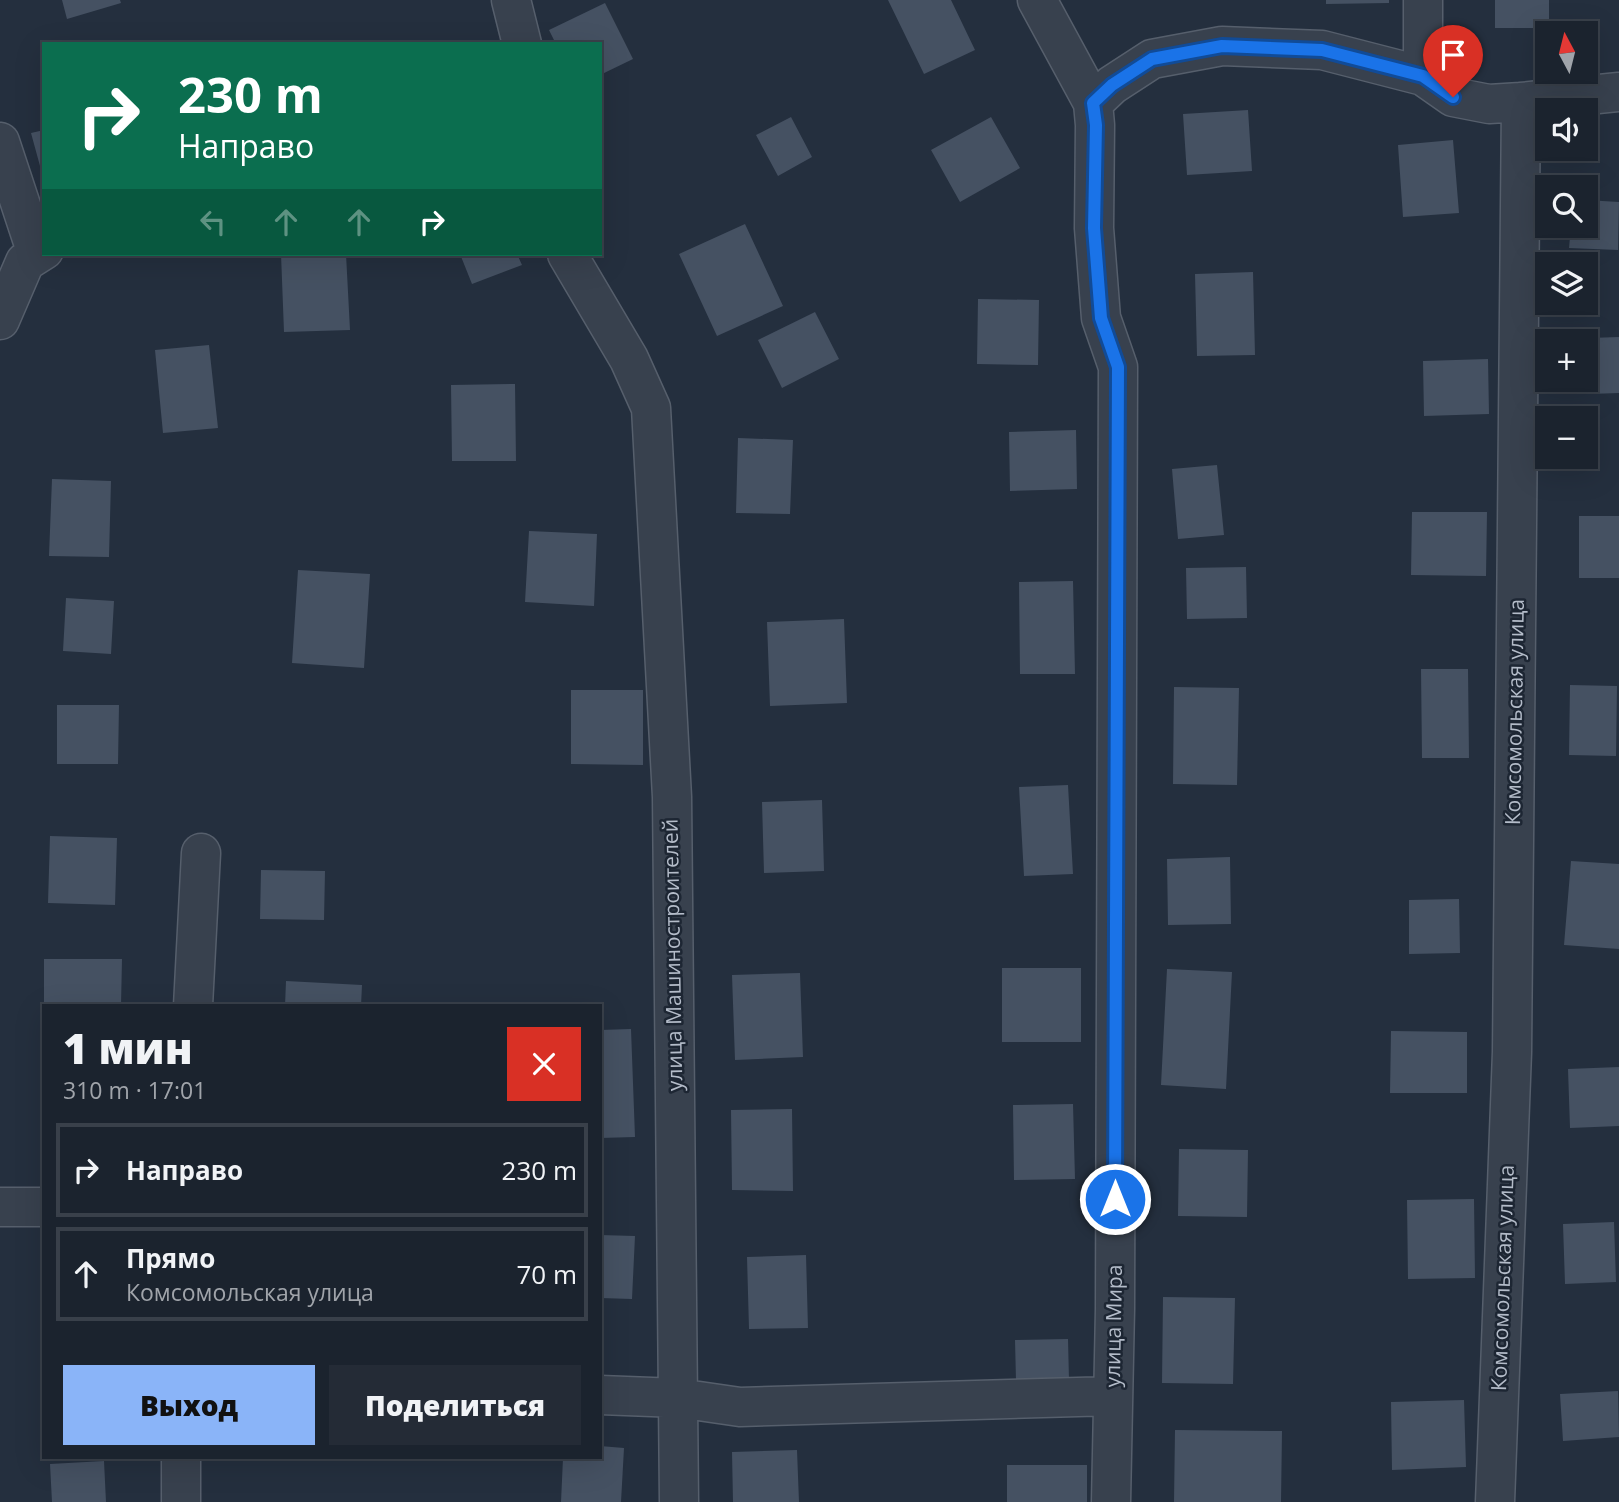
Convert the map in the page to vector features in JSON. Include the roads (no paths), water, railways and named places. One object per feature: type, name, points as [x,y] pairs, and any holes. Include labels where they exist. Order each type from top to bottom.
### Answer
[{"type":"street","points":[[511,0],[522,42]]},
{"type":"street","points":[[1037,0],[1093,103],[1112,85],[1152,59],[1222,46],[1322,50],[1423,76],[1453,97],[1489,104],[1619,92]]},
{"type":"street","points":[[1423,0],[1423,76]]},
{"type":"street","name":"Комсомольская улица","points":[[1495,1502],[1512,1052],[1521,102]]},
{"type":"street","name":"улица Мира","points":[[1093,103],[1096,125],[1094,228],[1101,318],[1118,367],[1111,1502]]},
{"type":"street","points":[[0,142],[41,252],[25,262],[0,320]]},
{"type":"street","name":"улица Машиностроителей","points":[[576,263],[629,359],[651,408],[672,797],[679,1502]]},
{"type":"street","points":[[193,1004],[201,853]]},
{"type":"street","points":[[0,1207],[42,1207]]},
{"type":"street","points":[[602,1395],[678,1398],[740,1406],[1113,1396]]},
{"type":"street","points":[[181,1459],[181,1502]]}]
